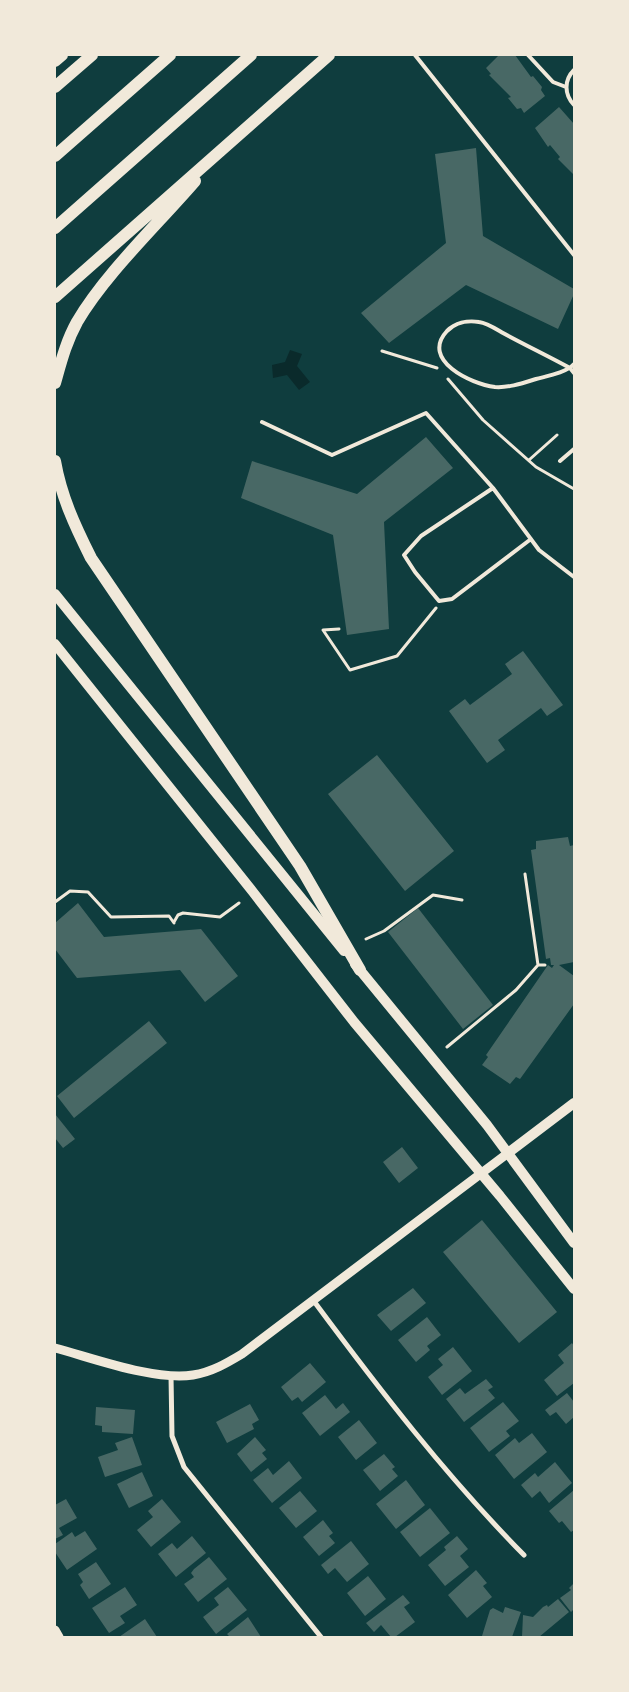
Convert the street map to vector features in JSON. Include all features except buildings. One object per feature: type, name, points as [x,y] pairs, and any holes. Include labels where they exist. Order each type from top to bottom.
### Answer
[{"type":"highway","points":[[55,61],[62,55]]},
{"type":"highway","points":[[55,87],[92,55]]},
{"type":"highway","points":[[55,156],[170,55]]},
{"type":"highway","points":[[55,228],[251,55]]},
{"type":"highway","points":[[55,297],[329,55]]},
{"type":"highway","points":[[55,384],[63,352],[77,323],[98,291],[232,139]]},
{"type":"highway","points":[[55,461],[58,480],[70,517],[91,558],[300,866],[360,970]]},
{"type":"main road","points":[[55,594],[508,1153],[574,1243]]},
{"type":"main road","points":[[55,644],[247,884],[354,1022],[481,1173],[574,1289]]},
{"type":"main road","points":[[508,1153],[574,1103]]},
{"type":"street","points":[[55,1348],[130,1368],[171,1376],[192,1375],[226,1364],[508,1153]]},
{"type":"street","points":[[312,1300],[395,1410],[486,1516],[524,1555]]},
{"type":"street","points":[[171,1376],[172,1436],[184,1467],[321,1637]]},
{"type":"street","points":[[55,1630],[60,1637]]},
{"type":"lane","points":[[415,55],[574,255]]},
{"type":"lane","points":[[528,55],[553,82],[566,88]]},
{"type":"lane","points":[[574,70],[567,77],[566,88],[570,101],[574,106]]},
{"type":"lane","points":[[574,364],[570,368],[514,385],[494,387],[458,374],[449,367],[442,357],[440,344],[446,333],[456,325],[480,322],[570,368],[574,373]]},
{"type":"lane","points":[[262,422],[332,455],[426,413],[493,488],[539,550],[574,577]]},
{"type":"lane","points":[[560,461],[574,448]]},
{"type":"lane","points":[[493,488],[422,536],[404,555],[415,572],[439,601],[452,599],[531,539]]},
{"type":"path","points":[[382,351],[439,368]]},
{"type":"path","points":[[445,376],[483,420],[528,460],[574,489]]},
{"type":"path","points":[[528,460],[557,435]]},
{"type":"path","points":[[339,629],[323,630],[350,670],[397,656],[435,609],[439,601]]},
{"type":"path","points":[[525,874],[538,965]]},
{"type":"path","points":[[55,902],[70,891],[88,892],[111,917],[169,916],[174,923],[178,915],[184,913],[220,917],[239,903]]},
{"type":"path","points":[[366,940],[384,930],[433,895],[462,900]]},
{"type":"path","points":[[447,1047],[516,990],[538,965],[545,965]]},
{"type":"water","points":[[290,350],[302,354],[297,366],[310,382],[299,390],[287,375],[273,378],[272,365],[285,362]]}]
